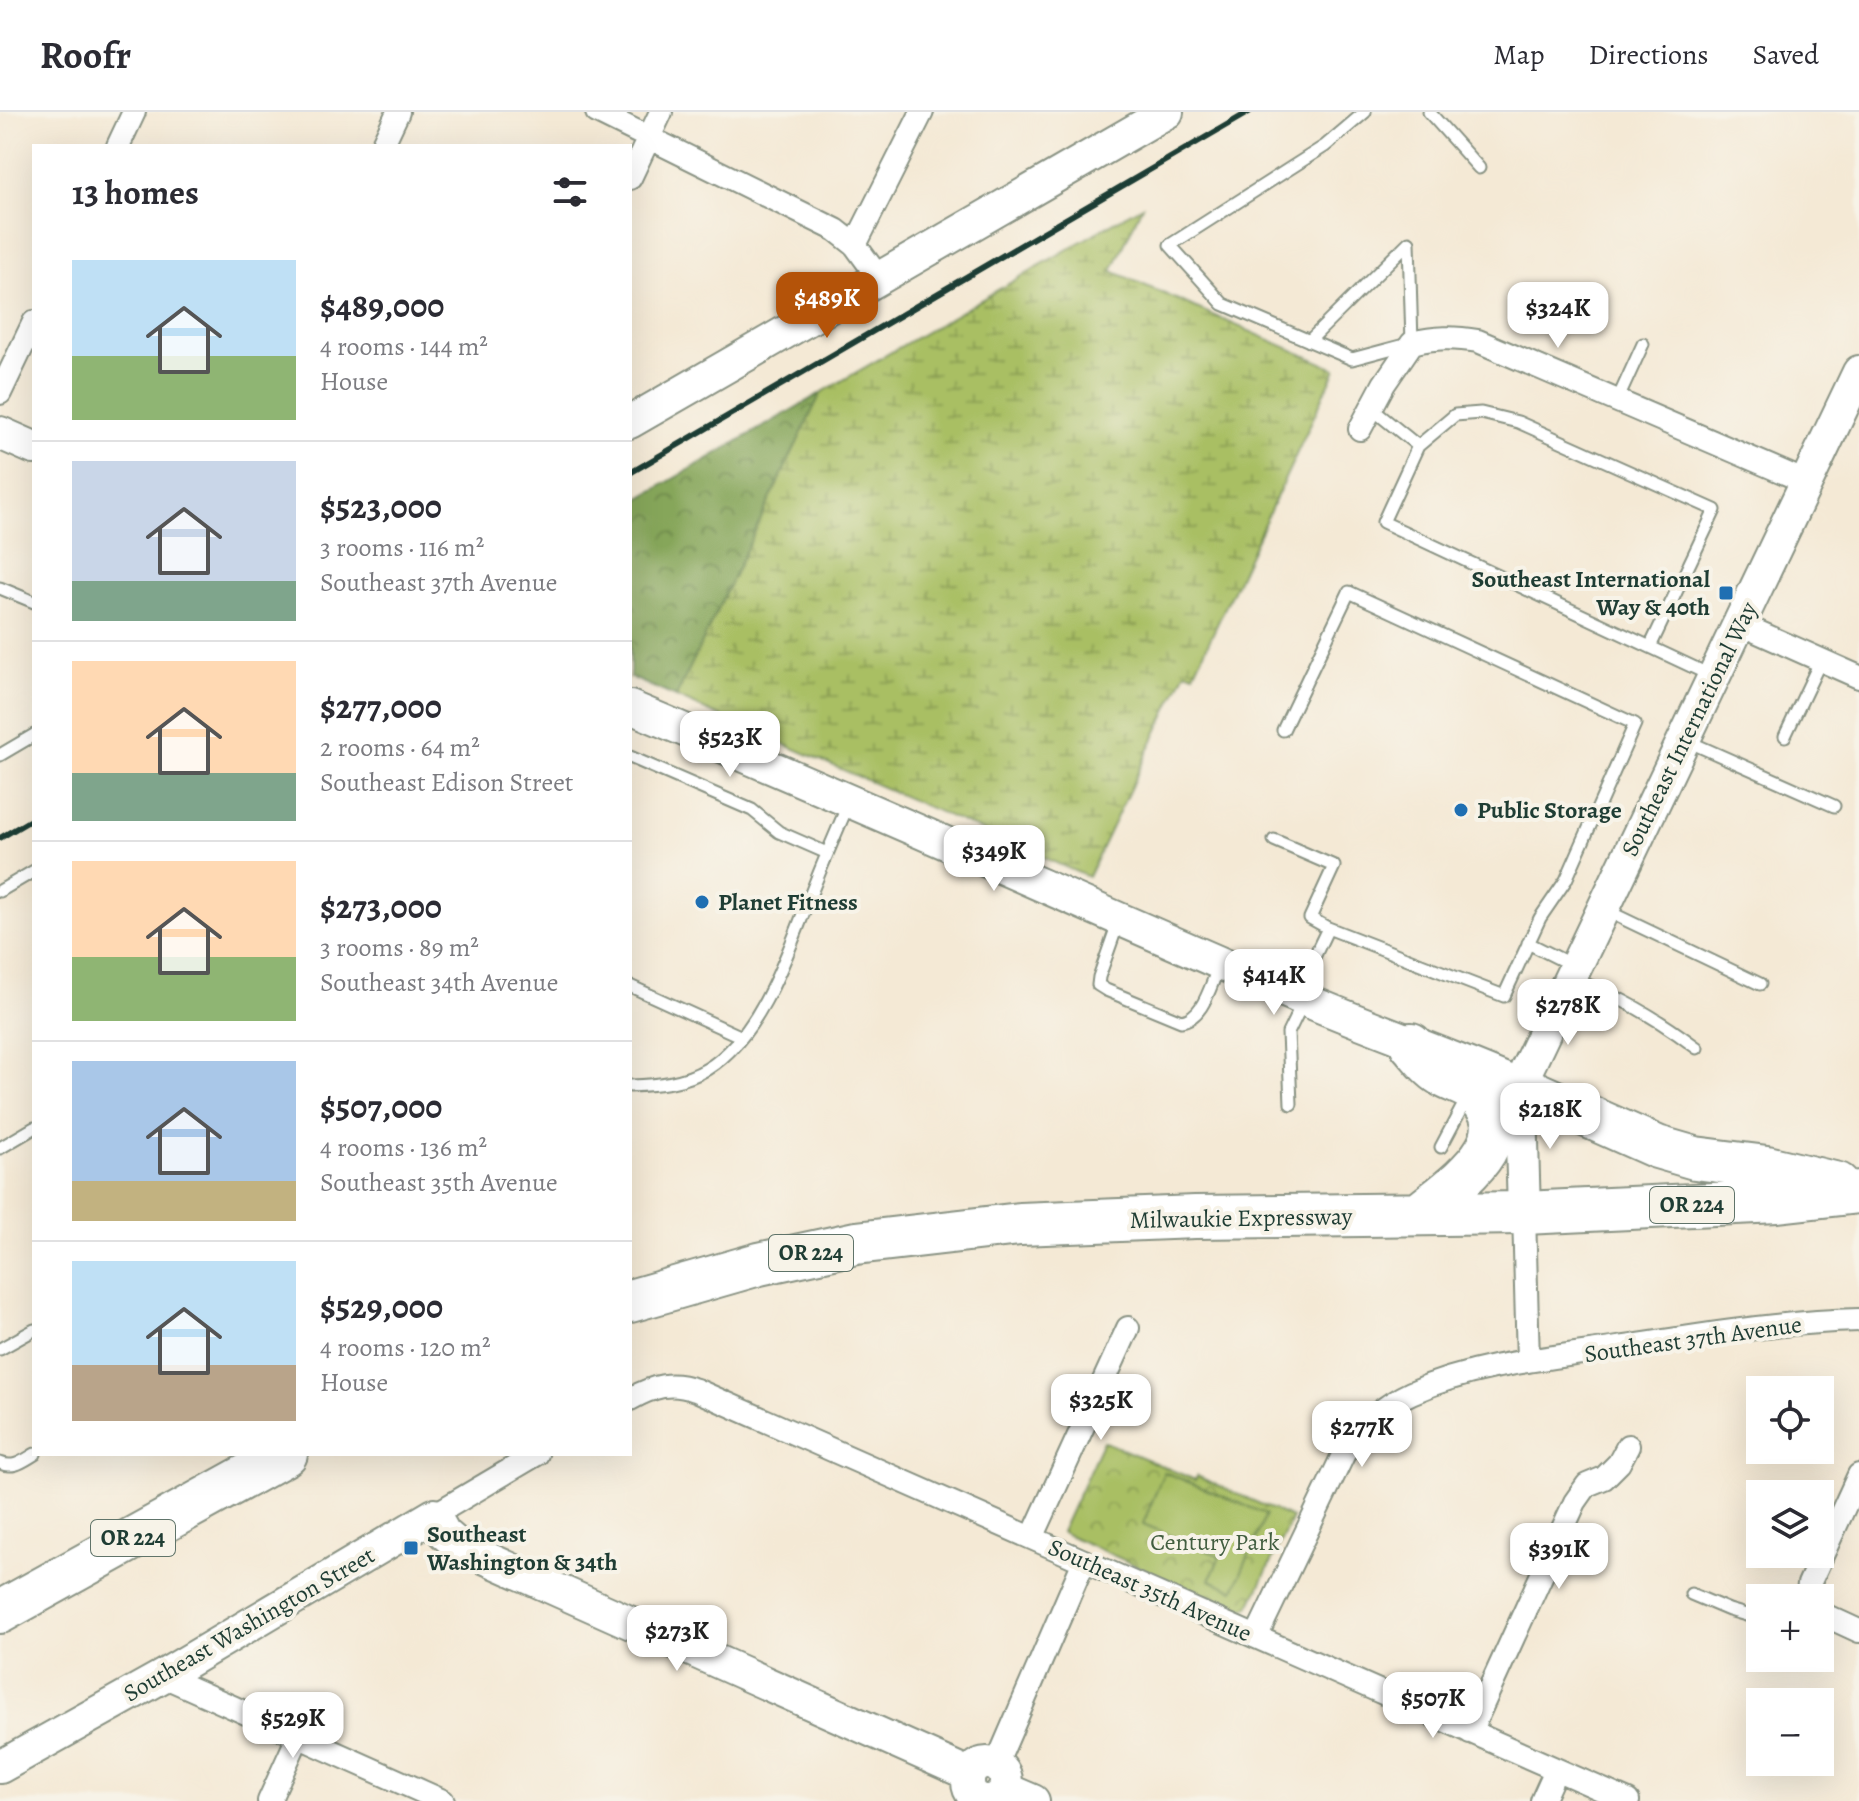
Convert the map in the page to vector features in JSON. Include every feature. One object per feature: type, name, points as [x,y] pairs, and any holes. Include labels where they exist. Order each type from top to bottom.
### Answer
[{"type":"highway","points":[[1411,1044],[1440,1074],[1471,1090],[1481,1099],[1492,1120],[1489,1147],[1473,1169],[1419,1214]]},
{"type":"highway","points":[[1522,1087],[1657,1147],[1695,1158],[1767,1167],[1859,1190]]},
{"type":"highway","name":"Milwaukie Expressway","points":[[632,1300],[759,1264],[856,1243],[1020,1224],[1195,1217],[1524,1213],[1778,1201],[1859,1190]]},
{"type":"highway","name":"OR 224","points":[[0,1612],[282,1456]]},
{"type":"street","points":[[119,144],[134,112]]},
{"type":"street","points":[[383,144],[398,112]]},
{"type":"street","points":[[597,112],[836,230],[855,245],[879,278]]},
{"type":"street","points":[[632,174],[661,112]]},
{"type":"street","points":[[855,245],[922,112]]},
{"type":"street","points":[[632,421],[1167,112]]},
{"type":"street","points":[[0,393],[32,326]]},
{"type":"street","points":[[1360,429],[1412,343],[1455,337],[1478,341],[1806,482]]},
{"type":"street","name":"Southeast International Way","points":[[1522,1087],[1526,1071],[1859,372]]},
{"type":"street","points":[[0,433],[32,447]]},
{"type":"street","points":[[1740,624],[1859,677]]},
{"type":"street","points":[[632,708],[851,799],[1300,998],[1522,1087],[1528,1361]]},
{"type":"street","name":"Southeast 37th Avenue","points":[[1256,1637],[1353,1438],[1391,1404],[1427,1387],[1499,1366],[1732,1332],[1859,1320]]},
{"type":"street","points":[[1032,1538],[1128,1328]]},
{"type":"street","name":"Southeast 35th Avenue","points":[[632,1398],[652,1388],[671,1384],[720,1400],[1628,1801]]},
{"type":"street","points":[[1470,1732],[1575,1502],[1587,1485],[1604,1478],[1619,1463],[1628,1446]]},
{"type":"street","name":"Southeast Washington Street","points":[[0,1767],[163,1676],[534,1456]]},
{"type":"street","points":[[1809,1584],[1859,1475]]},
{"type":"street","points":[[434,1515],[444,1533],[459,1546],[994,1788],[1084,1561]]},
{"type":"street","points":[[1834,1619],[1859,1631]]},
{"type":"street","points":[[163,1676],[443,1801]]},
{"type":"street","points":[[269,1801],[298,1737]]},
{"type":"street","points":[[1542,1801],[1556,1770]]},
{"type":"lane","points":[[1309,341],[1409,242],[1412,343],[1352,359],[1309,341],[1223,304],[1170,245],[1325,146],[1365,112]]},
{"type":"lane","points":[[1429,112],[1479,168]]},
{"type":"lane","points":[[1617,401],[1643,344]]},
{"type":"lane","points":[[1371,408],[1418,446]]},
{"type":"lane","points":[[1650,647],[1715,510],[1518,422],[1481,413],[1455,415],[1418,446],[1383,522],[1714,677]]},
{"type":"lane","points":[[0,588],[32,601]]},
{"type":"lane","points":[[1274,840],[1334,866],[1310,918],[1328,928],[1504,996],[1540,918],[1566,880],[1635,724],[1349,592],[1283,730]]},
{"type":"lane","points":[[1785,736],[1821,660]]},
{"type":"lane","points":[[0,755],[32,736]]},
{"type":"lane","points":[[1684,740],[1834,806]]},
{"type":"lane","points":[[632,758],[752,810],[779,832],[827,853]]},
{"type":"lane","points":[[632,1086],[667,1084],[697,1074],[721,1058],[742,1037],[759,1012],[786,957],[851,799]]},
{"type":"lane","points":[[0,891],[32,872]]},
{"type":"lane","points":[[1603,909],[1760,984]]},
{"type":"lane","points":[[1120,918],[1099,977],[1098,985],[1106,990],[1181,1021],[1189,1020],[1199,1012],[1221,962]]},
{"type":"lane","points":[[1291,1104],[1288,1033],[1328,928]]},
{"type":"lane","points":[[1528,943],[1697,1048]]},
{"type":"lane","points":[[632,987],[742,1037]]},
{"type":"lane","points":[[1441,1147],[1471,1090]]},
{"type":"lane","points":[[0,1148],[32,1129]]},
{"type":"lane","points":[[0,1349],[32,1331]]},
{"type":"lane","points":[[0,1463],[16,1465],[32,1456]]},
{"type":"lane","points":[[1691,1594],[1746,1615]]},
{"type":"green space","points":[[1142,206],[1112,271],[1336,369],[1194,674],[1186,671],[1088,877],[676,697],[821,393]]},
{"type":"green space","points":[[821,393],[676,697],[632,678],[632,503]]},
{"type":"green space","name":"Century Park","points":[[1103,1441],[1195,1480],[1197,1476],[1292,1518],[1247,1608],[1235,1610],[1061,1532]]},
{"type":"green space","points":[[1164,1472],[1266,1514],[1234,1590],[1210,1580],[1220,1556],[1143,1524]]},
{"type":"railway","points":[[632,472],[1249,112]]},
{"type":"railway","points":[[0,838],[32,819]]},
{"type":"place","name":"Southeast International Way & 40th","points":[[1726,593]]},
{"type":"place","name":"Public Storage","points":[[1461,810]]},
{"type":"place","name":"Planet Fitness","points":[[702,902]]},
{"type":"place","name":"Southeast Washington & 34th","points":[[411,1548]]}]
